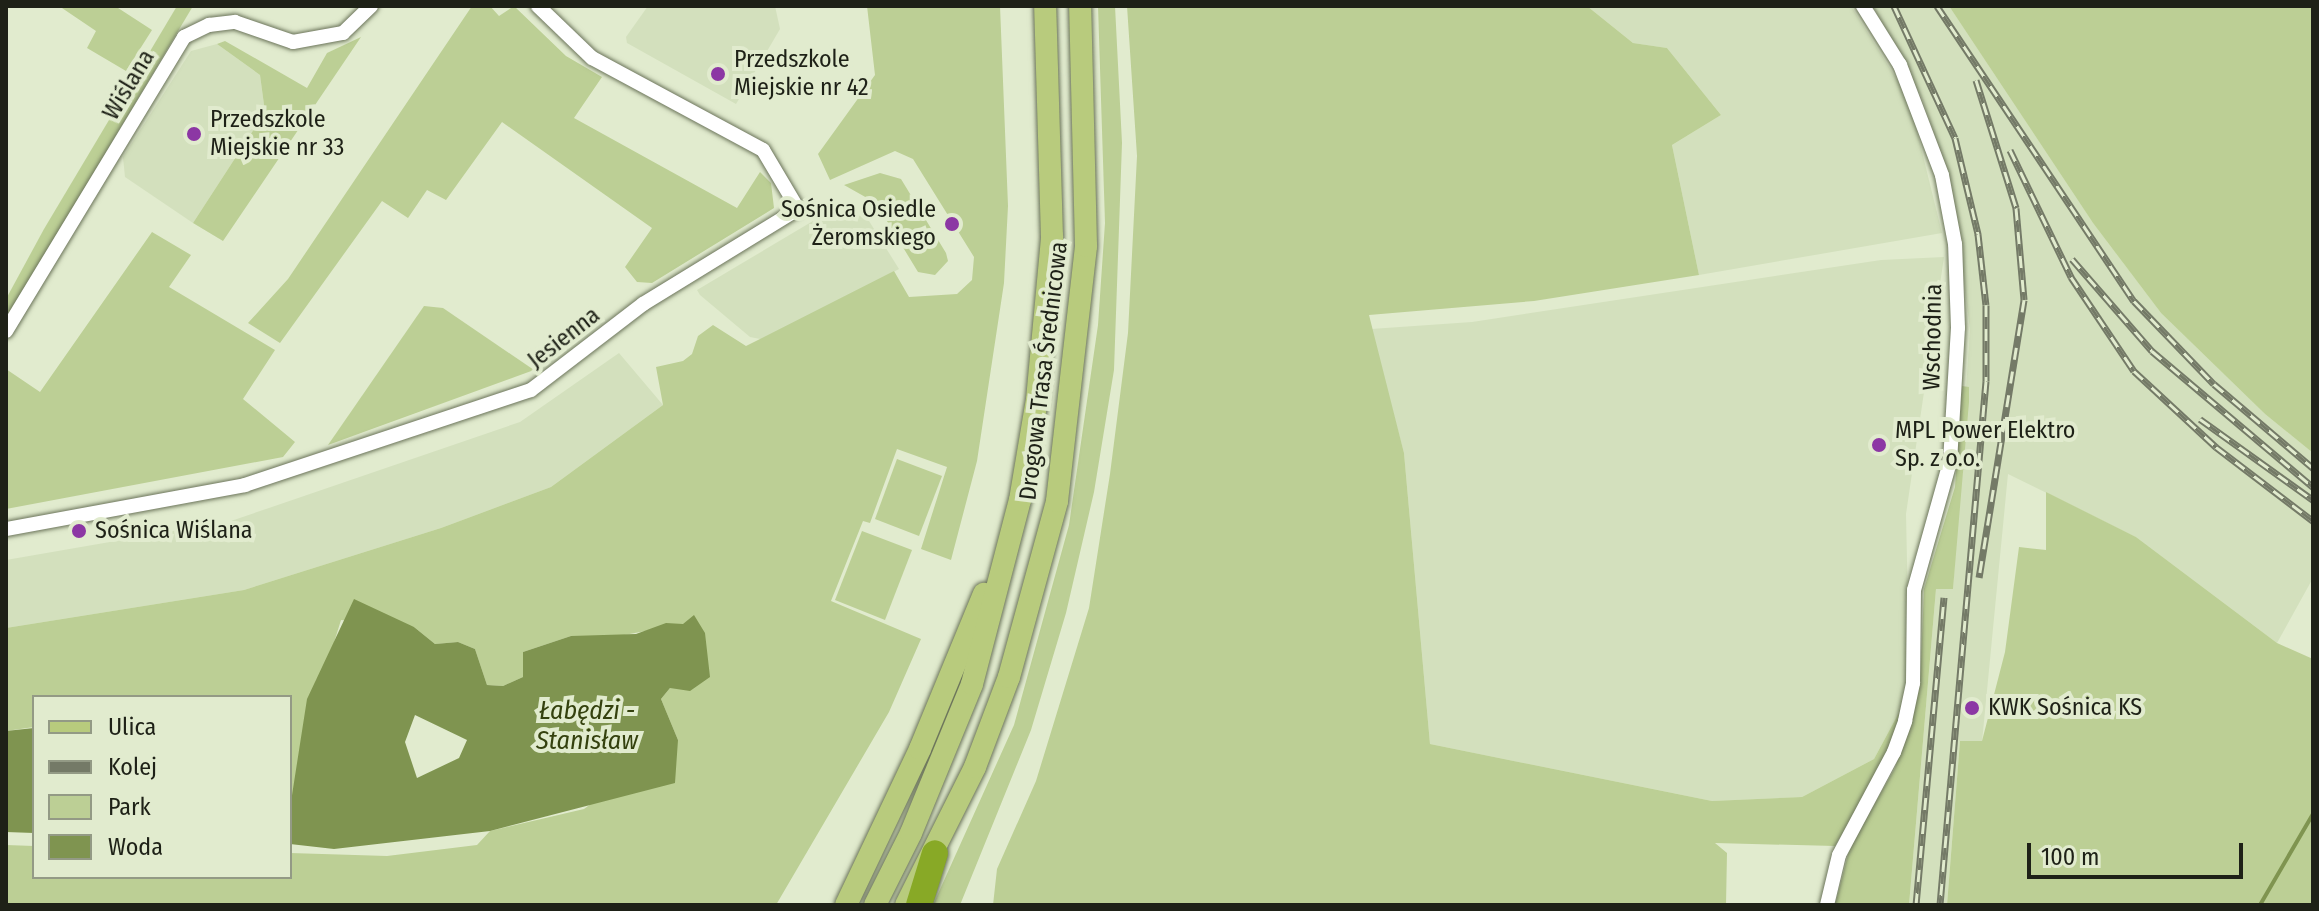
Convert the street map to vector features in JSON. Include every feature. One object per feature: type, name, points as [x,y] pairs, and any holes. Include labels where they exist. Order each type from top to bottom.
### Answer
[{"type":"highway","points":[[919,905],[935,853]]},
{"type":"main road","name":"Drogowa Trasa Średnicowa","points":[[875,905],[911,833],[972,684],[1020,500],[1037,400],[1052,237],[1045,6]]},
{"type":"main road","name":"Drogowa Trasa Średnicowa","points":[[906,905],[935,853],[1009,677],[1057,501],[1086,246],[1080,6]]},
{"type":"main road","points":[[846,905],[952,676],[1020,500]]},
{"type":"street","name":"Wiślana","points":[[6,331],[184,37],[209,25],[235,22],[293,42],[343,33],[371,6]]},
{"type":"street","name":"Jesienna","points":[[6,529],[245,485],[531,390],[643,304],[798,209],[763,150],[592,58],[538,6]]},
{"type":"street","name":"Wschodnia","points":[[1827,905],[1839,855],[1889,763],[1905,721],[1913,683],[1914,590],[1950,462],[1958,328],[1955,244],[1942,175],[1900,65],[1863,6]]},
{"type":"shaded area","name":"Przedszkole Miejskie nr 42","points":[[648,6],[775,6],[780,29],[736,104],[627,43],[626,37]]},
{"type":"shaded area","points":[[1587,6],[1851,6],[1909,99],[1942,233],[1699,275],[1672,145],[1721,115],[1667,48],[1633,43]]},
{"type":"shaded area","points":[[1873,6],[1949,6],[2093,223],[2161,313],[2265,414],[2313,453],[2313,578],[2277,643],[2136,537],[2008,474],[1982,742],[1960,741],[1947,905],[1909,905],[1936,589],[1953,589],[1970,329],[1951,183],[1922,98]]},
{"type":"shaded area","name":"Przedszkole Miejskie nr 33","points":[[217,44],[260,75],[265,112],[193,223],[125,177],[123,157],[191,51]]},
{"type":"shaded area","points":[[840,205],[869,221],[899,269],[765,340],[750,337],[700,295],[697,290]]},
{"type":"shaded area","points":[[1944,257],[1906,514],[1909,653],[1903,705],[1874,759],[1802,797],[1712,801],[1430,744],[1404,453],[1371,329],[1472,322],[1881,260]]},
{"type":"shaded area","points":[[619,353],[663,405],[551,487],[441,528],[244,590],[6,628],[6,560],[231,521],[520,422]]},
{"type":"green space","points":[[59,6],[115,6],[152,30],[126,71],[87,48],[96,31]]},
{"type":"green space","points":[[177,6],[193,6],[6,320],[6,299],[44,229]]},
{"type":"green space","points":[[472,6],[490,6],[499,16],[514,6],[566,56],[602,77],[574,118],[737,208],[760,172],[771,183],[774,208],[652,283],[637,282],[625,267],[652,228],[502,122],[446,200],[427,190],[408,218],[382,201],[280,343],[248,323],[288,279]]},
{"type":"green space","points":[[867,6],[1000,6],[1008,206],[1004,283],[977,461],[951,560],[921,549],[947,467],[897,449],[870,523],[863,521],[831,601],[921,639],[889,712],[776,905],[6,905],[6,845],[32,846],[32,879],[292,879],[292,853],[387,856],[477,845],[490,831],[584,809],[678,740],[661,699],[670,688],[682,687],[683,624],[608,638],[571,636],[523,652],[523,677],[503,686],[487,685],[475,649],[458,642],[435,644],[414,627],[341,620],[327,665],[316,680],[292,798],[292,695],[32,695],[32,727],[6,731],[6,628],[244,590],[441,528],[551,487],[663,405],[656,367],[683,361],[692,354],[698,336],[713,325],[746,346],[894,271],[909,297],[957,294],[972,280],[974,257],[913,159],[895,151],[830,180],[818,154],[875,75]]},
{"type":"green space","points":[[1098,6],[1115,6],[1122,143],[1114,370],[1094,492],[1066,613],[1031,730],[960,905],[933,905],[1014,725],[1069,525],[1098,325],[1105,223]]},
{"type":"green space","points":[[1127,6],[1587,6],[1633,43],[1667,48],[1721,115],[1672,145],[1699,275],[1534,301],[1369,315],[1404,453],[1430,744],[1712,801],[1802,797],[1874,759],[1903,705],[1888,755],[1835,846],[1715,843],[1727,853],[1726,905],[993,905],[997,869],[1036,781],[1089,608],[1110,474],[1128,333],[1137,156]]},
{"type":"green space","points":[[1949,6],[2313,6],[2313,453],[2265,414],[2161,313],[2093,223]]},
{"type":"green space","points":[[361,37],[223,241],[193,223],[265,112],[260,75],[217,44],[225,41],[307,88],[327,53]]},
{"type":"green space","points":[[880,173],[901,179],[946,253],[948,261],[935,275],[918,272],[876,203],[844,185]]},
{"type":"green space","points":[[152,232],[191,255],[169,287],[275,350],[243,399],[295,442],[283,457],[6,509],[6,369],[40,392]]},
{"type":"green space","points":[[424,306],[443,308],[534,370],[328,445]]},
{"type":"green space","points":[[1962,386],[1969,387],[1969,402],[1953,589],[1936,589],[1909,905],[1835,905],[1850,847],[1895,768],[1920,686],[1924,589],[1955,487]]},
{"type":"green space","points":[[897,459],[942,476],[919,536],[875,519]]},
{"type":"green space","points":[[2046,492],[2136,537],[2277,643],[2313,659],[2313,905],[1947,905],[1960,741],[1982,741],[2005,652],[2019,547],[2046,550]]},
{"type":"green space","points":[[862,531],[912,550],[885,620],[835,600]]},
{"type":"water","name":"Łabędzi - Stanisław","points":[[354,599],[414,627],[435,644],[458,642],[475,649],[487,685],[503,686],[523,677],[523,652],[571,636],[636,634],[666,623],[683,624],[694,615],[705,633],[710,677],[690,691],[670,688],[661,699],[678,740],[675,783],[490,831],[334,849],[292,844],[292,795],[307,699]],"holes":[[[415,715],[467,740],[459,758],[417,778],[405,742]]]},
{"type":"water","points":[[32,728],[32,833],[6,832],[6,731]]},
{"type":"waterway","points":[[2260,905],[2313,814]]},
{"type":"railway","points":[[1894,6],[1955,138],[1978,234],[1986,305],[1986,381],[1940,905]]},
{"type":"railway","points":[[1937,6],[2134,301],[2214,384],[2313,468]]},
{"type":"railway","points":[[1976,80],[2016,208],[2024,300],[1979,577]]},
{"type":"railway","points":[[2010,150],[2071,277],[2134,371],[2216,447],[2313,521]]},
{"type":"railway","points":[[2072,259],[2152,351],[2313,487]]},
{"type":"railway","points":[[2200,419],[2313,500]]},
{"type":"railway","points":[[1916,905],[1944,597]]},
{"type":"place","name":"Przedszkole Miejskie nr 42","points":[[718,74]]},
{"type":"place","name":"Przedszkole Miejskie nr 33","points":[[194,134]]},
{"type":"place","name":"Sośnica Osiedle Żeromskiego","points":[[952,224]]},
{"type":"place","name":"MPL Power Elektro Sp. z o.o.","points":[[1879,445]]},
{"type":"place","name":"Sośnica Wiślana","points":[[79,531]]},
{"type":"place","name":"KWK Sośnica KS","points":[[1972,708]]}]
